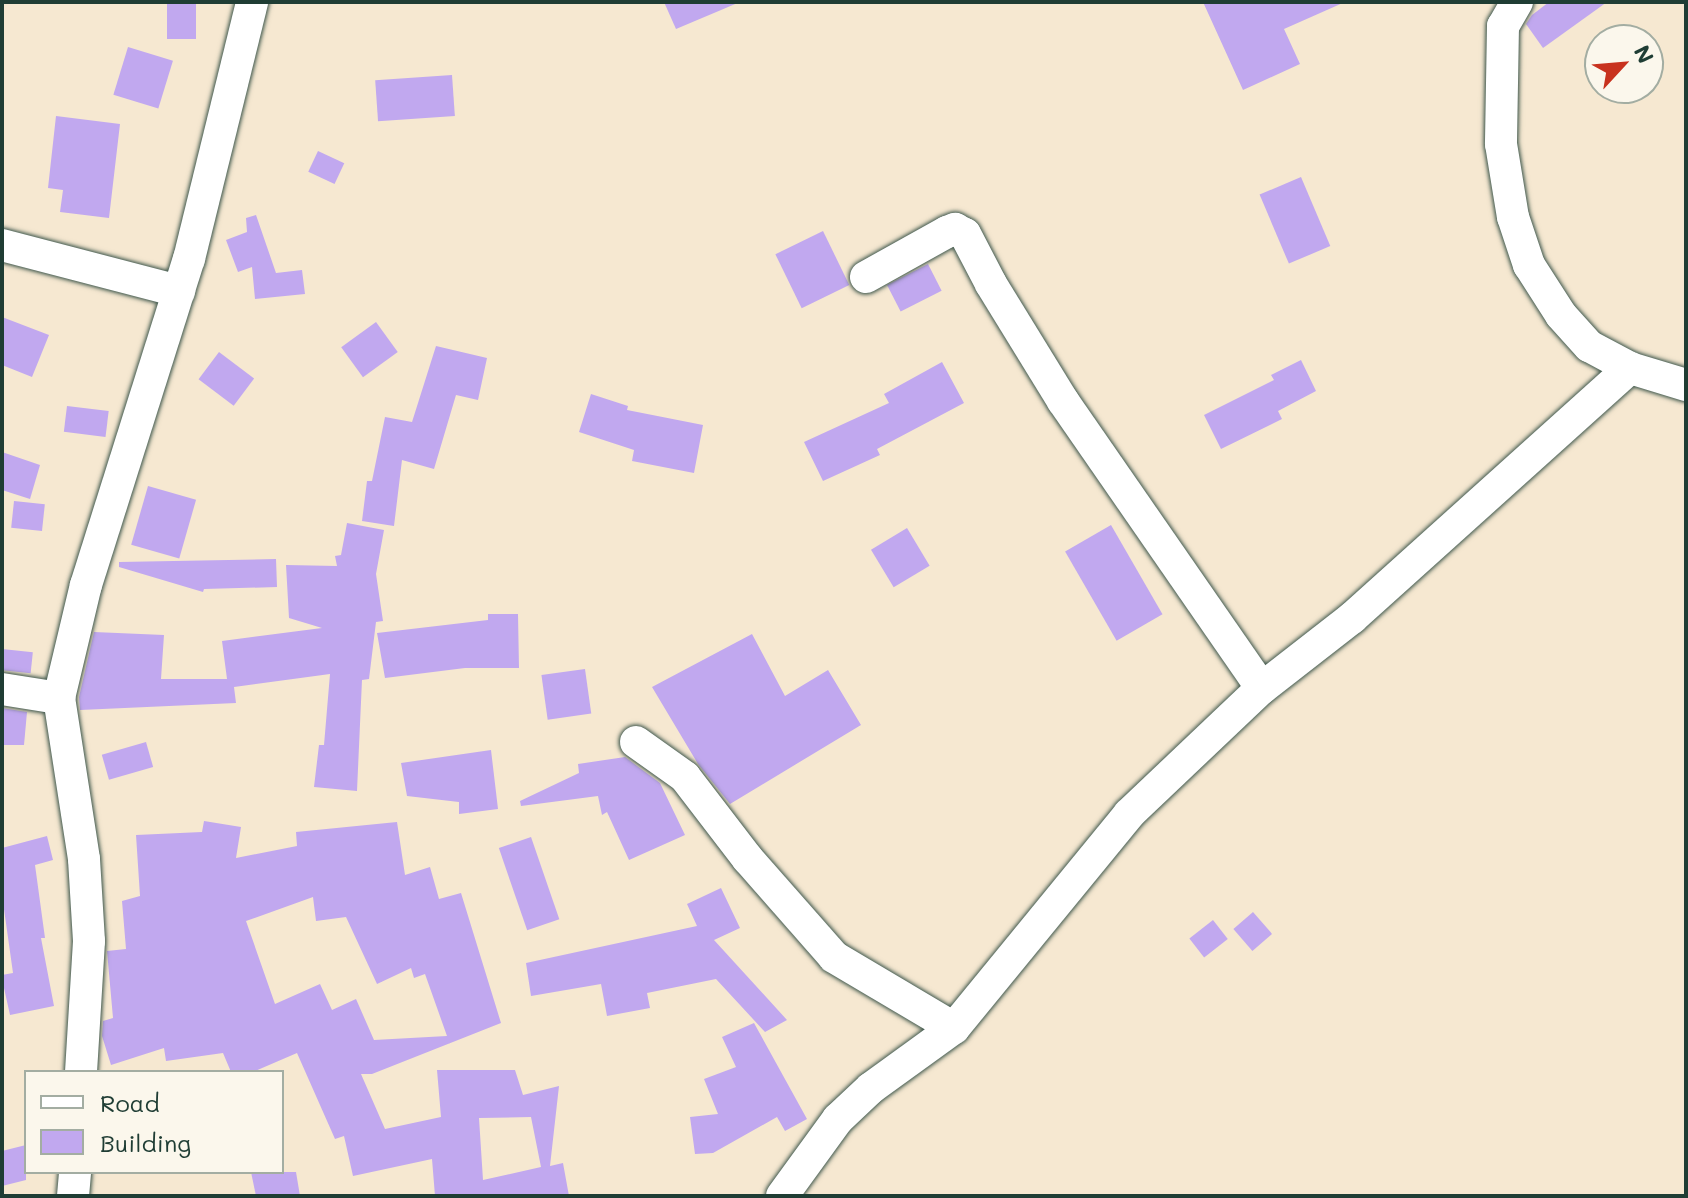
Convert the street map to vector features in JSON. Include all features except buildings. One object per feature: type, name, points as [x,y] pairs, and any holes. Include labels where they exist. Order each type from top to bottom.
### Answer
[{"type":"street","points":[[81,1070],[89,941],[85,873],[59,698],[86,585],[179,291],[252,2]]},
{"type":"street","points":[[1517,2],[1503,26],[1501,144],[1513,217],[1529,265],[1561,315],[1589,346],[1630,368],[1686,385]]},
{"type":"street","points":[[866,277],[947,232],[955,229],[965,234],[991,284],[1063,401],[1262,688]]},
{"type":"street","points":[[2,245],[179,291]]},
{"type":"street","points":[[782,1196],[838,1119],[871,1088],[954,1028],[1129,814],[1262,688],[1352,618],[1630,368]]},
{"type":"street","points":[[2,689],[59,698]]},
{"type":"street","points":[[636,742],[685,777],[748,859],[834,957],[954,1028]]},
{"type":"street","points":[[73,1196],[75,1174]]}]
